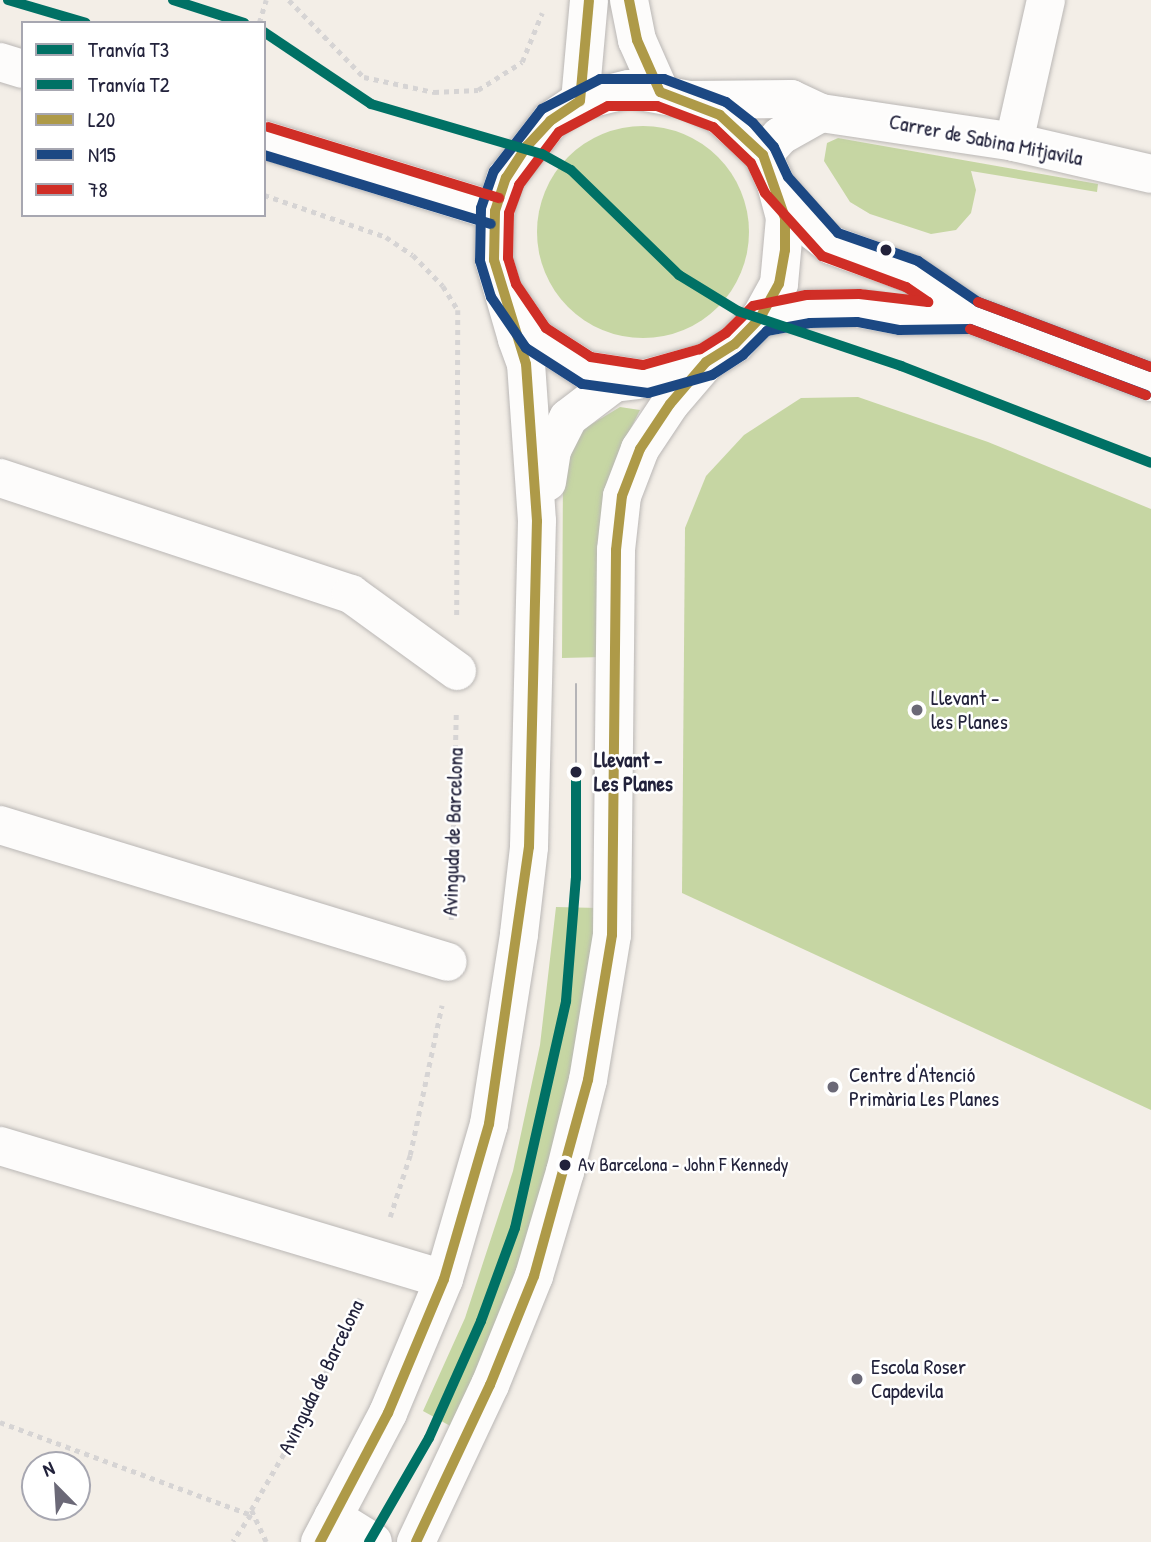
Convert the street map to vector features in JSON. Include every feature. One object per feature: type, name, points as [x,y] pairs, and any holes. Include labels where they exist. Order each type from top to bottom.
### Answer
[{"type":"street","points":[[580,101],[589,0]]},
{"type":"street","points":[[629,0],[637,40],[675,96],[720,115],[769,169],[815,232],[831,245],[912,274],[972,315],[1151,382]]},
{"type":"street","points":[[1014,142],[1046,0]]},
{"type":"street","points":[[0,62],[21,68]]},
{"type":"street","name":"Carrer de Sabina Mitjavila","points":[[537,521],[526,364],[494,260],[495,211],[506,178],[527,146],[550,121],[580,101],[629,89],[675,96],[791,99],[821,113],[1014,142],[1151,174]]},
{"type":"street","points":[[373,1542],[327,1530],[387,1413],[443,1279],[489,1124],[519,934],[529,847],[537,521],[552,450],[568,418],[614,383],[643,379],[706,362],[736,344],[760,318],[779,284],[785,250],[785,218],[769,169],[780,136],[821,113]]},
{"type":"street","points":[[266,141],[495,211]]},
{"type":"street","points":[[503,290],[536,338],[586,370],[643,379]]},
{"type":"street","points":[[760,318],[809,309],[858,308],[900,316],[972,315]]},
{"type":"street","points":[[416,1542],[490,1385],[534,1276],[565,1172],[587,1080],[612,935],[616,550],[622,496],[640,449],[670,404],[706,362]]},
{"type":"street","points":[[0,478],[351,594],[457,671]]},
{"type":"street","points":[[0,825],[447,962]]},
{"type":"street","points":[[0,1146],[375,1261],[443,1279]]},
{"type":"path","points":[[260,21],[266,0]]},
{"type":"path","points":[[289,0],[364,77],[434,92],[478,90],[522,62],[547,2]]},
{"type":"path","name":"Avinguda de Barcelona","points":[[233,1542],[251,1516],[323,1380],[375,1261],[419,1120],[447,962],[456,805],[457,310],[443,286],[413,255],[386,237],[266,196]]},
{"type":"path","points":[[0,1422],[251,1516],[264,1531],[266,1542]]},
{"type":"green space","points":[[643,126],[664,128],[683,135],[702,144],[718,157],[731,173],[740,192],[747,211],[747,253],[740,272],[731,291],[718,307],[702,320],[683,329],[664,336],[643,338],[622,336],[603,329],[584,320],[568,307],[555,291],[546,272],[539,253],[537,232],[539,211],[546,192],[555,173],[568,157],[584,144],[603,135],[622,128]]},
{"type":"green space","points":[[838,138],[1098,184],[1097,192],[971,171],[976,190],[971,213],[956,230],[931,234],[870,214],[850,202],[824,161],[827,143]]},
{"type":"green space","name":"Llevant - les Planes","points":[[858,397],[988,442],[1151,509],[1151,1110],[682,893],[685,528],[706,476],[744,435],[801,398]]},
{"type":"green space","points":[[620,407],[640,410],[621,448],[603,657],[562,658],[563,472],[577,433]]},
{"type":"green space","points":[[556,907],[598,908],[588,989],[558,1137],[499,1325],[454,1428],[423,1411],[465,1318],[513,1171],[540,1045]]},
{"type":"tram line","name":"T3","points":[[8,0],[79,21]]},
{"type":"tram line","name":"T3","points":[[173,0],[238,21]]},
{"type":"tram line","name":"T3","points":[[266,33],[371,104],[542,154],[571,170],[679,275],[738,311],[901,366],[1151,463]]},
{"type":"tram line","points":[[576,684],[576,772]]},
{"type":"tram line","name":"T2","points":[[369,1542],[429,1438],[481,1321],[515,1228],[566,1001],[576,878],[576,772]]},
{"type":"transit line","name":"L20","points":[[320,1542],[388,1413],[444,1279],[489,1124],[529,847],[537,521],[526,364],[494,260],[495,211],[506,178],[527,146],[550,121],[580,101],[589,0]]},
{"type":"transit line","name":"L20","points":[[416,1542],[490,1385],[534,1276],[588,1080],[612,935],[616,550],[622,496],[640,449],[670,404],[706,362],[735,344],[760,318],[779,284],[785,250],[785,218],[763,155],[720,115],[660,92],[637,40],[629,0]]},
{"type":"transit line","name":"N15","points":[[1146,395],[970,329],[899,330],[857,322],[810,323],[767,331],[743,355],[712,375],[648,393],[582,384],[526,348],[491,297],[480,261],[481,208],[494,171],[542,109],[600,79],[664,79],[726,102],[753,123],[774,147],[788,177],[838,233],[918,261],[978,302],[1151,367]]},
{"type":"transit line","name":"78","points":[[608,106],[657,106],[713,127],[751,163],[765,193],[822,256],[906,287],[928,302],[859,294],[806,295],[753,306],[726,333],[700,349],[643,365],[591,357],[546,328],[516,284],[508,258],[509,213],[519,185],[559,132],[608,106]]},
{"type":"transit line","name":"78","points":[[268,127],[499,198]]},
{"type":"transit line","name":"N15","points":[[266,156],[491,224]]},
{"type":"transit line","name":"78","points":[[978,302],[1151,367]]},
{"type":"transit line","name":"78","points":[[970,329],[1146,395]]},
{"type":"place","name":"Llevant - les Planes","points":[[917,710]]},
{"type":"place","name":"Llevant - Les Planes","points":[[576,772]]},
{"type":"place","name":"Centre d'Atenció Primària Les Planes","points":[[833,1087]]},
{"type":"place","name":"Av Barcelona - John F Kennedy","points":[[565,1165]]},
{"type":"place","name":"Escola Roser Capdevila","points":[[857,1379]]}]
